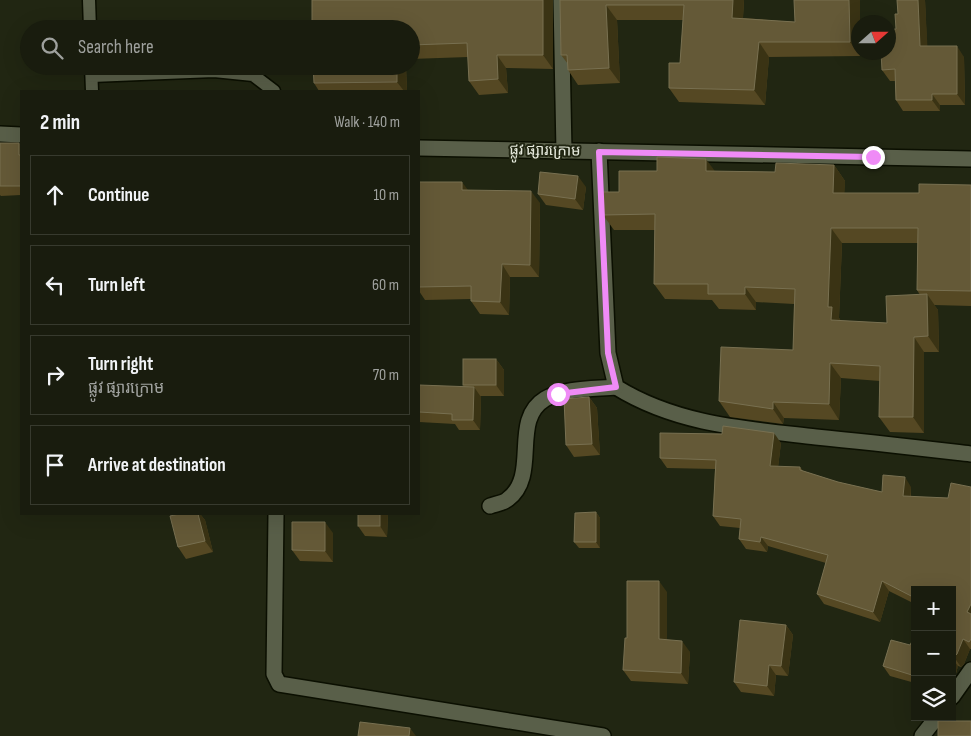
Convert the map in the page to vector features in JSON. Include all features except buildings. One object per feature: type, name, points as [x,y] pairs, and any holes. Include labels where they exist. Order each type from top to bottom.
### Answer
[{"type":"street","points":[[561,0],[564,151]]},
{"type":"street","points":[[0,134],[20,135]]},
{"type":"street","name":"ផ្លូវ ផ្សារក្រោម","points":[[420,148],[971,159]]},
{"type":"street","points":[[599,152],[608,353],[616,387]]},
{"type":"street","points":[[490,506],[508,499],[522,481],[527,429],[532,411],[544,400],[558,394],[616,387],[637,400],[660,409],[718,426],[971,454]]},
{"type":"street","points":[[276,515],[274,674],[279,684],[603,736]]},
{"type":"street","points":[[956,691],[971,670]]},
{"type":"street","points":[[922,736],[933,721]]},
{"type":"lane","points":[[89,0],[90,20]]},
{"type":"lane","points":[[92,75],[92,90]]},
{"type":"lane","points":[[255,75],[273,90]]},
{"type":"route","points":[[558,394],[616,387],[608,353],[599,152],[873,157]]}]
